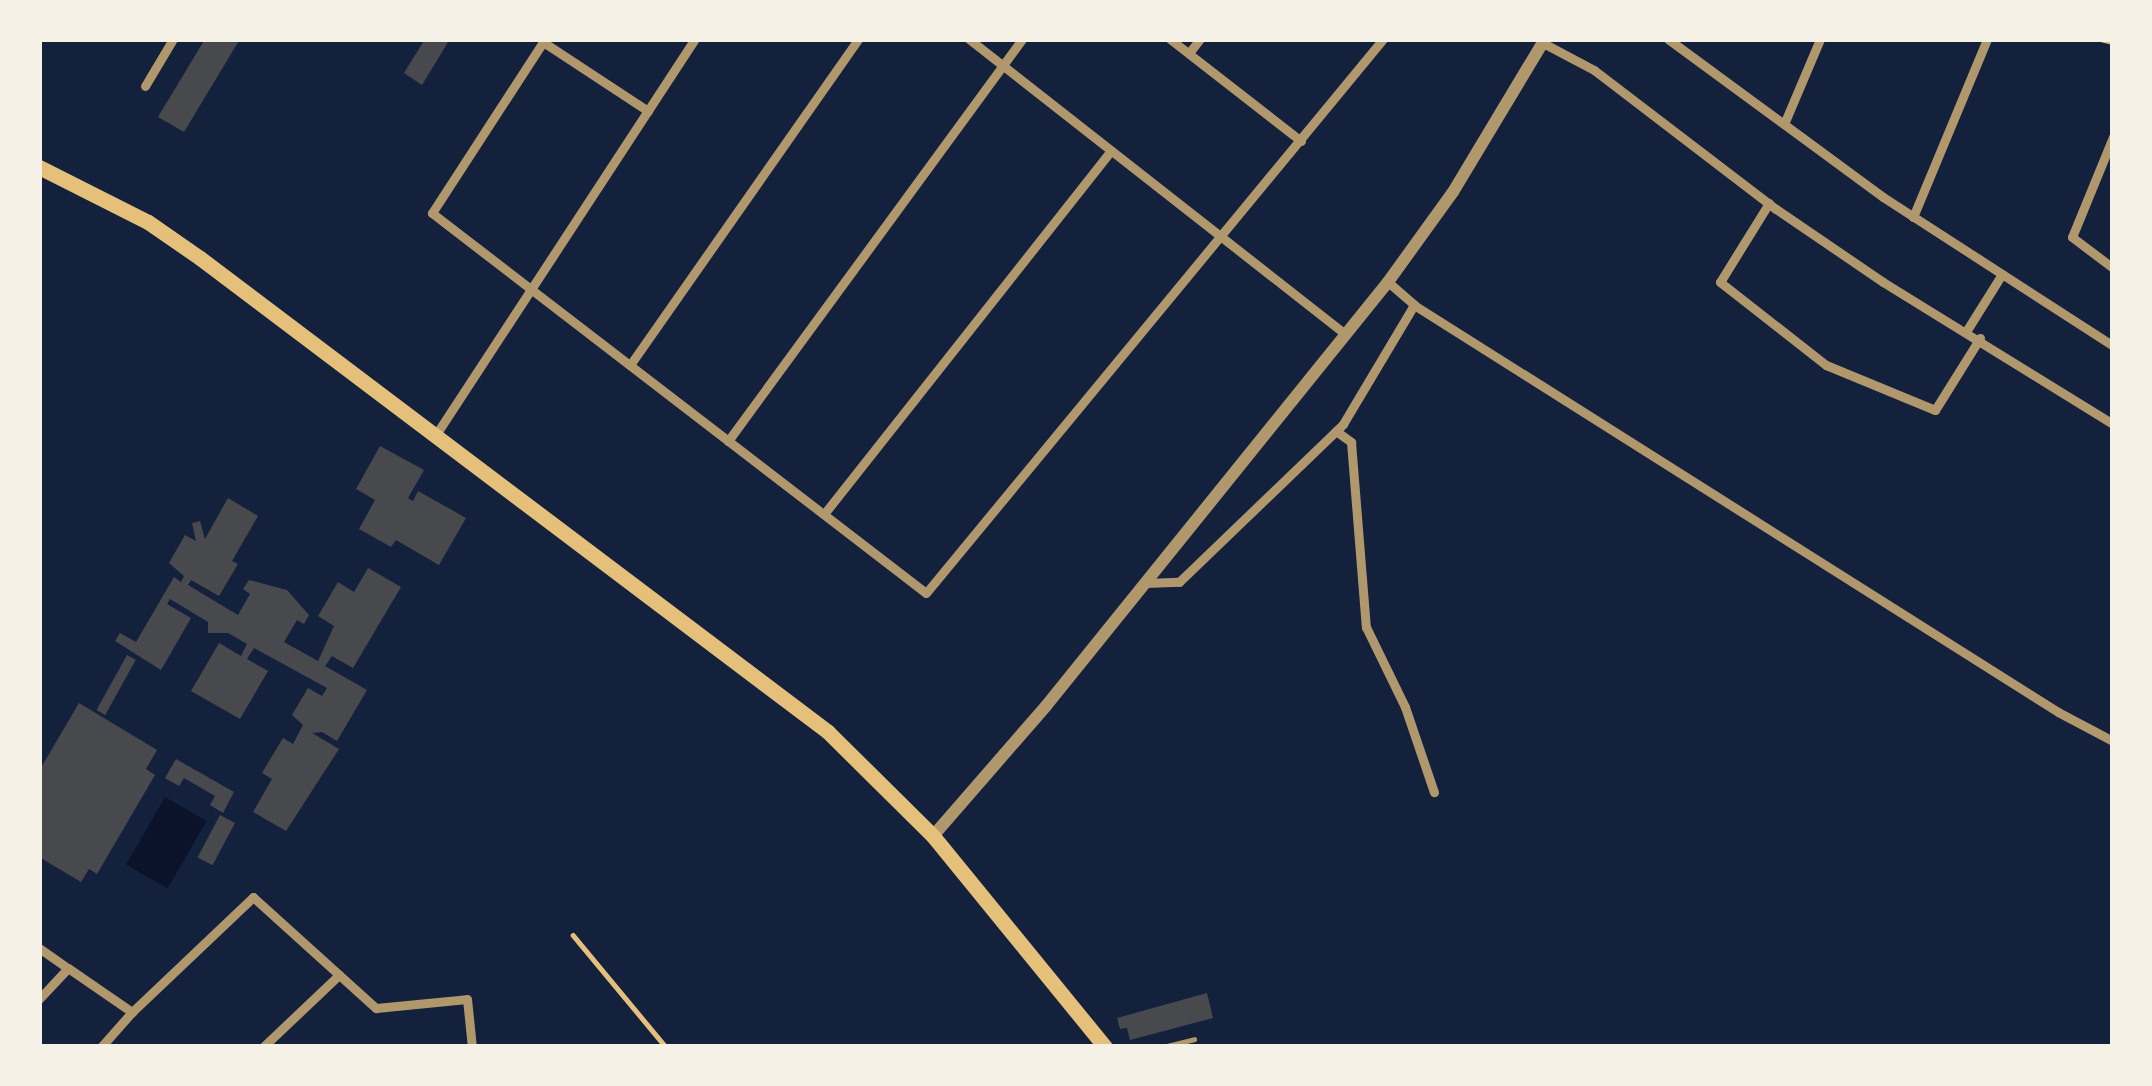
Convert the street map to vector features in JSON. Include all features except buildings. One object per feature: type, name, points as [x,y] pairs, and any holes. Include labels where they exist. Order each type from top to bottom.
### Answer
[{"type":"main road","points":[[39,166],[148,222],[792,702],[875,774],[934,836],[1105,1047]]},
{"type":"street","points":[[145,86],[173,39]]},
{"type":"street","points":[[435,436],[695,39]]},
{"type":"street","points":[[630,365],[858,39]]},
{"type":"street","points":[[969,39],[1345,334]]},
{"type":"street","points":[[728,441],[1022,39]]},
{"type":"street","points":[[1170,39],[1301,142]]},
{"type":"street","points":[[1189,53],[1200,39]]},
{"type":"street","points":[[648,111],[543,42],[432,213],[926,593],[1383,39]]},
{"type":"street","points":[[1668,39],[1913,217],[2113,346]]},
{"type":"street","points":[[1784,124],[1820,39]]},
{"type":"street","points":[[1913,217],[1987,39]]},
{"type":"street","points":[[934,836],[1388,282],[1454,192],[1544,41],[1594,70],[1769,203],[1883,282],[2113,424]]},
{"type":"street","points":[[2113,137],[2072,237],[2113,268]]},
{"type":"street","points":[[824,514],[1111,152]]},
{"type":"street","points":[[1769,203],[1720,282],[1826,365],[1935,410],[1980,338]]},
{"type":"street","points":[[1967,330],[2002,274]]},
{"type":"street","points":[[1388,282],[1414,305],[2057,712],[2113,741]]},
{"type":"street","points":[[1145,583],[1179,582],[1336,431],[1381,368],[1414,305]]},
{"type":"street","points":[[1336,431],[1351,442],[1366,627],[1405,707],[1434,792]]},
{"type":"street","points":[[101,1047],[131,1012],[253,897],[376,1008],[467,998],[472,1047]]},
{"type":"street","points":[[39,948],[131,1012]]},
{"type":"street","points":[[39,1000],[68,968]]},
{"type":"street","points":[[263,1047],[340,975]]},
{"type":"lane","points":[[1163,1047],[1194,1039]]},
{"type":"path","points":[[2102,39],[2113,42]]},
{"type":"path","points":[[573,935],[666,1047]]},
{"type":"water","points":[[165,797],[207,821],[168,889],[126,865]]}]
